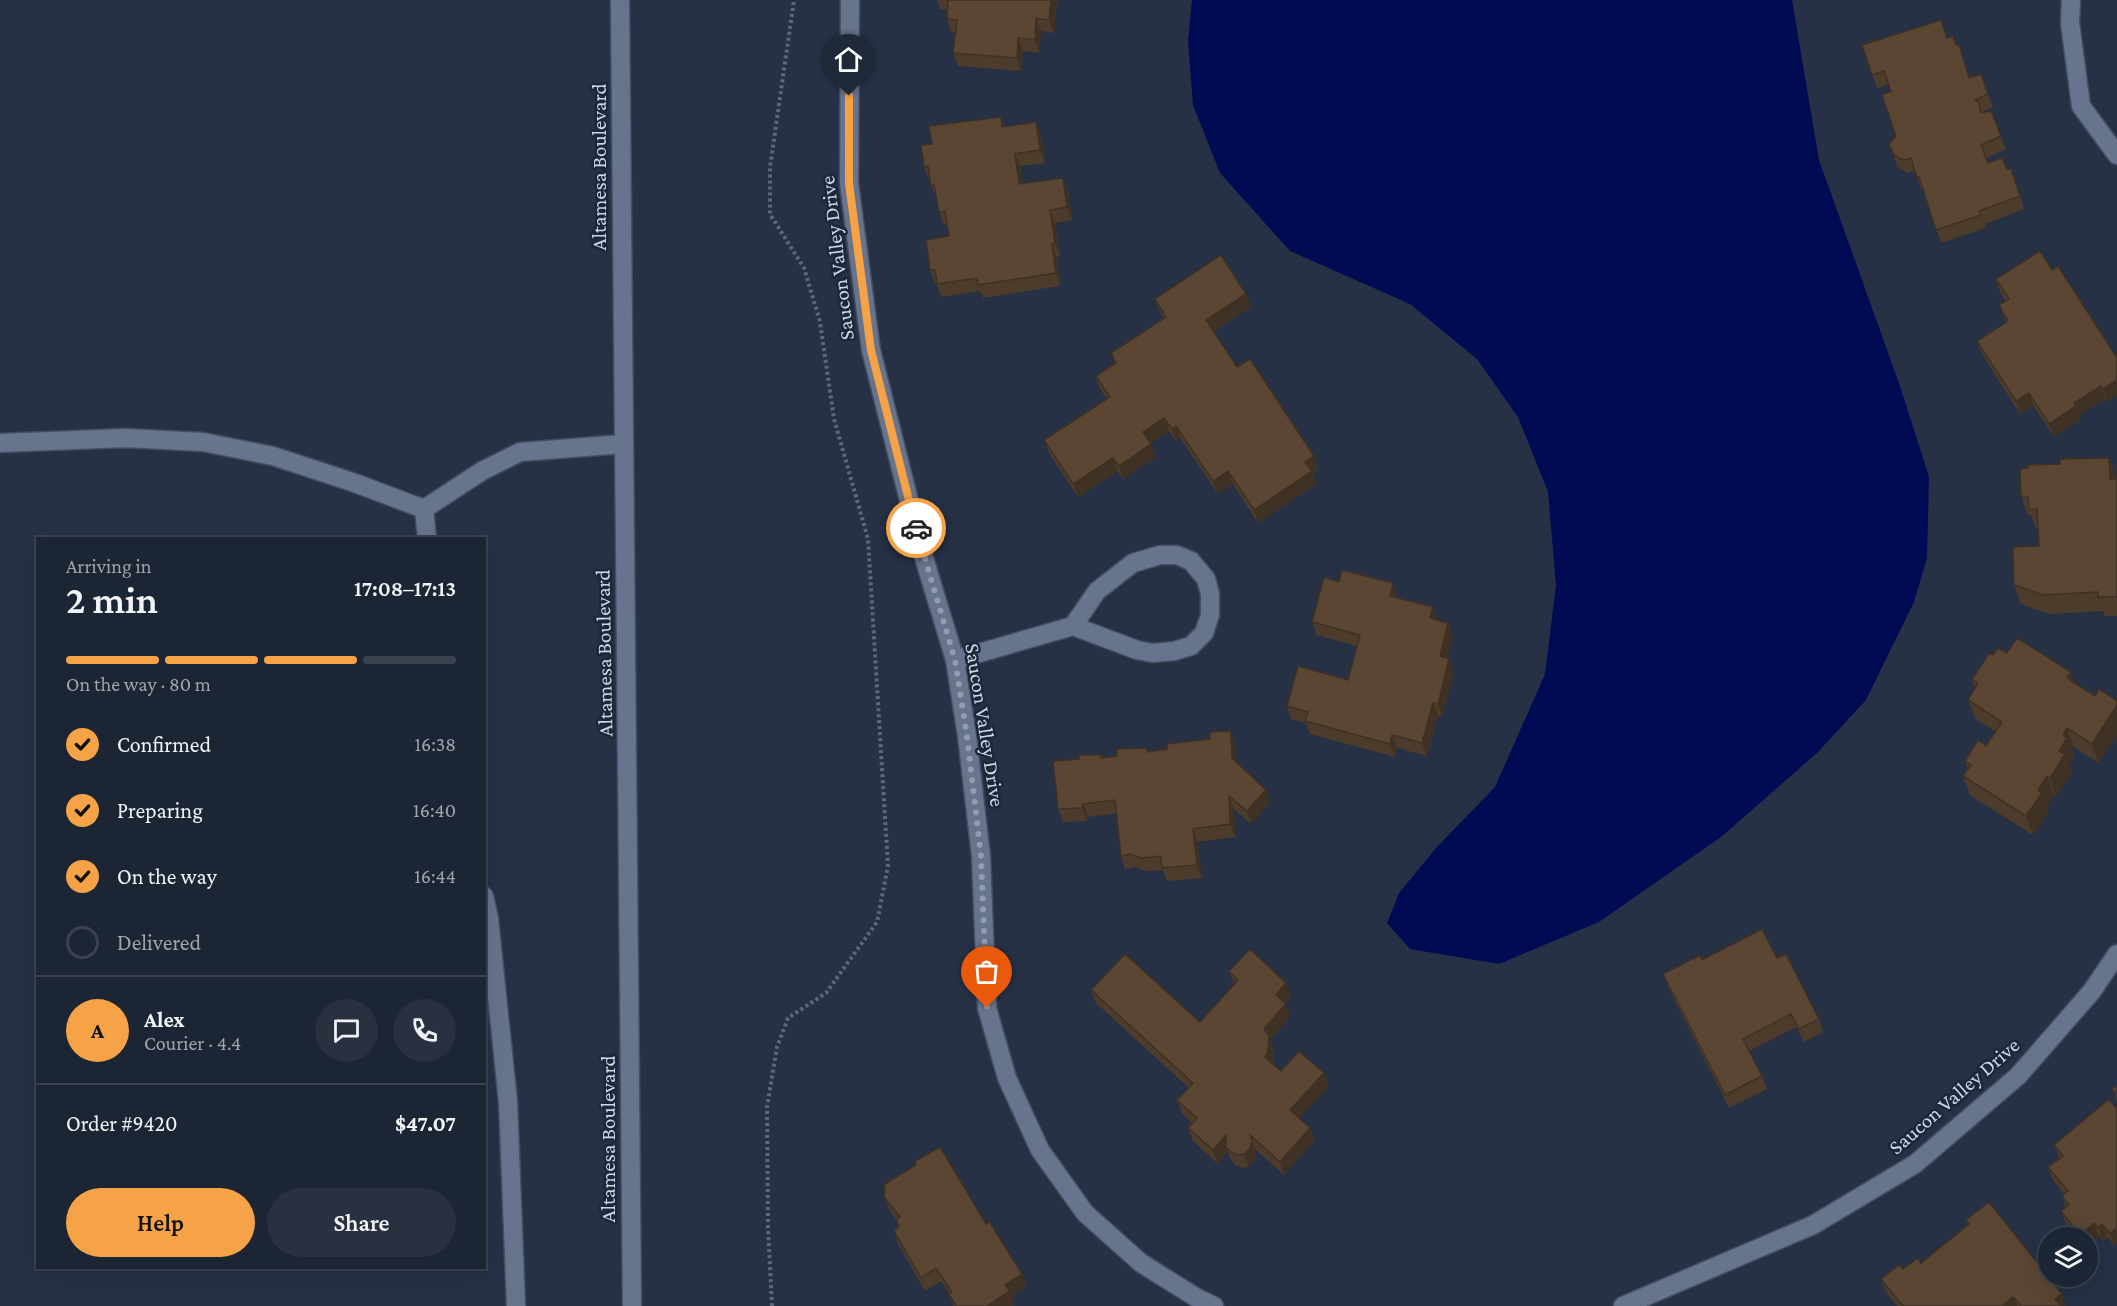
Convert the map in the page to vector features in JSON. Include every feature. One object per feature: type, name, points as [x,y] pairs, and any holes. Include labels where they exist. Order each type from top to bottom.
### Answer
[{"type":"street","name":"Altamesa Boulevard","points":[[620,0],[632,1306]]},
{"type":"street","name":"Saucon Valley Drive","points":[[850,0],[849,183],[871,350],[921,548],[955,660],[967,736],[981,856],[987,1008],[1008,1078],[1040,1150],[1085,1213],[1141,1263],[1214,1306]]},
{"type":"street","points":[[2071,0],[2070,23],[2081,106],[2117,155]]},
{"type":"street","points":[[0,443],[125,438],[203,442],[273,456],[424,509]]},
{"type":"street","points":[[424,509],[482,471],[520,452],[624,444]]},
{"type":"street","points":[[424,509],[427,537]]},
{"type":"street","points":[[955,660],[1073,626],[1137,650],[1174,651],[1191,646],[1204,633],[1210,615],[1210,594],[1206,579],[1191,561],[1177,555],[1160,555],[1133,563],[1097,591],[1073,626]]},
{"type":"street","points":[[486,905],[508,1102],[516,1306]]},
{"type":"street","name":"Saucon Valley Drive","points":[[1623,1306],[1813,1225],[1915,1164],[2018,1076],[2092,991],[2117,954]]},
{"type":"path","points":[[772,1306],[768,1228],[767,1107],[777,1047],[788,1018],[826,993],[877,922],[888,866],[868,539],[834,419],[820,322],[804,268],[770,214],[770,166],[794,0]]},
{"type":"shaded area","points":[[1192,0],[1792,0],[1819,160],[1901,389],[1929,477],[1927,558],[1914,602],[1866,700],[1818,752],[1721,837],[1599,922],[1499,964],[1410,949],[1387,923],[1399,893],[1436,848],[1495,787],[1545,674],[1556,585],[1548,492],[1518,417],[1477,359],[1410,304],[1290,251],[1220,173],[1193,105],[1188,41]]},
{"type":"building","points":[[948,0],[1051,0],[1049,20],[1036,18],[1035,40],[1018,38],[1017,58],[953,53],[957,20],[947,19]]},
{"type":"building","points":[[1941,20],[1947,38],[1953,36],[1956,45],[1959,45],[1969,78],[1981,74],[1988,94],[1975,100],[1978,102],[1981,113],[1991,111],[2001,136],[1981,145],[1988,163],[2002,158],[2007,169],[2011,169],[2020,196],[1979,211],[1981,215],[1936,230],[1911,158],[1903,160],[1894,155],[1889,144],[1896,136],[1882,95],[1891,91],[1884,71],[1872,75],[1862,45]]},
{"type":"building","points":[[1001,117],[1002,127],[1036,122],[1040,150],[1015,154],[1019,184],[1063,178],[1067,207],[1050,210],[1055,243],[1052,244],[1056,273],[978,285],[977,278],[937,284],[935,270],[930,270],[926,240],[949,236],[945,211],[939,212],[928,166],[924,167],[921,145],[932,144],[929,126]]},
{"type":"building","points":[[2040,251],[2052,270],[2058,266],[2117,358],[2117,380],[2103,389],[2101,386],[2074,403],[2076,406],[2049,424],[2029,393],[2016,401],[1977,341],[2008,321],[1999,305],[2009,299],[1996,279]]},
{"type":"building","points":[[1221,255],[1246,294],[1206,320],[1237,367],[1250,359],[1314,456],[1305,462],[1312,471],[1254,510],[1228,471],[1213,481],[1176,426],[1172,429],[1164,418],[1143,432],[1151,444],[1119,466],[1113,458],[1073,484],[1044,440],[1110,397],[1096,376],[1116,363],[1111,353],[1166,317],[1155,299]]},
{"type":"building","points":[[2109,458],[2110,479],[2117,479],[2117,597],[2098,597],[2098,592],[2043,595],[2014,585],[2013,547],[2039,546],[2037,509],[2029,510],[2028,497],[2021,496],[2020,469],[2028,468],[2028,465],[2060,464],[2060,459]]},
{"type":"building","points":[[1342,570],[1393,583],[1390,596],[1433,607],[1430,618],[1448,623],[1440,656],[1449,659],[1438,704],[1433,703],[1422,743],[1392,735],[1390,744],[1305,721],[1308,712],[1287,706],[1298,666],[1348,680],[1360,635],[1312,622],[1324,577],[1339,582]]},
{"type":"building","points":[[2017,638],[2071,672],[2067,678],[2095,696],[2099,689],[2117,701],[2117,705],[2092,744],[2067,728],[2063,735],[2067,738],[2059,751],[2065,754],[2050,778],[2047,776],[2038,790],[2042,793],[2026,816],[1963,776],[1971,765],[1965,761],[1978,740],[1986,746],[2002,722],[1968,700],[1978,683],[1972,680],[1989,653],[1993,655],[1998,648],[2007,653]]},
{"type":"building","points":[[1231,731],[1232,758],[1266,790],[1247,811],[1229,796],[1230,824],[1193,829],[1197,865],[1162,868],[1161,856],[1141,858],[1130,854],[1121,856],[1115,800],[1083,804],[1082,808],[1058,809],[1053,761],[1079,759],[1079,755],[1102,755],[1101,758],[1117,756],[1117,749],[1146,748],[1147,752],[1167,749],[1167,744],[1210,739],[1210,732]]},
{"type":"building","points":[[1762,929],[1777,958],[1786,954],[1819,1019],[1799,1029],[1791,1014],[1743,1039],[1762,1076],[1725,1095],[1663,974],[1700,955],[1702,960]]},
{"type":"building","points":[[1250,949],[1286,983],[1276,995],[1286,1004],[1264,1029],[1269,1036],[1268,1052],[1265,1057],[1281,1071],[1299,1051],[1324,1073],[1290,1110],[1310,1128],[1280,1162],[1250,1135],[1252,1141],[1250,1148],[1244,1154],[1237,1155],[1226,1147],[1226,1135],[1213,1150],[1188,1128],[1197,1118],[1177,1100],[1193,1083],[1091,990],[1125,954],[1200,1022],[1238,980],[1229,971]]},
{"type":"building","points":[[2117,1085],[2117,1095],[2112,1089]]},
{"type":"building","points":[[2109,1099],[2117,1109],[2117,1228],[2110,1233],[2102,1224],[2098,1228],[2094,1223],[2089,1227],[2074,1227],[2061,1211],[2069,1205],[2062,1196],[2068,1191],[2048,1167],[2063,1156],[2054,1145]]},
{"type":"building","points":[[940,1147],[986,1224],[989,1221],[1022,1274],[1005,1285],[1010,1291],[987,1306],[956,1306],[948,1293],[952,1292],[936,1268],[921,1278],[894,1231],[899,1226],[896,1219],[900,1217],[884,1197],[885,1184],[916,1165],[915,1161]]},
{"type":"building","points":[[1989,1202],[2038,1264],[2038,1287],[2056,1287],[2062,1294],[2055,1299],[2061,1306],[2021,1306],[2013,1297],[2002,1306],[1903,1306],[1881,1279],[1899,1265],[1903,1269],[1918,1258],[1921,1263],[1969,1224],[1966,1220]]},
{"type":"way so far","points":[[916,528],[955,660],[967,736],[981,856],[987,1008]]},
{"type":"route","points":[[849,96],[849,183],[871,350],[916,528]]}]
